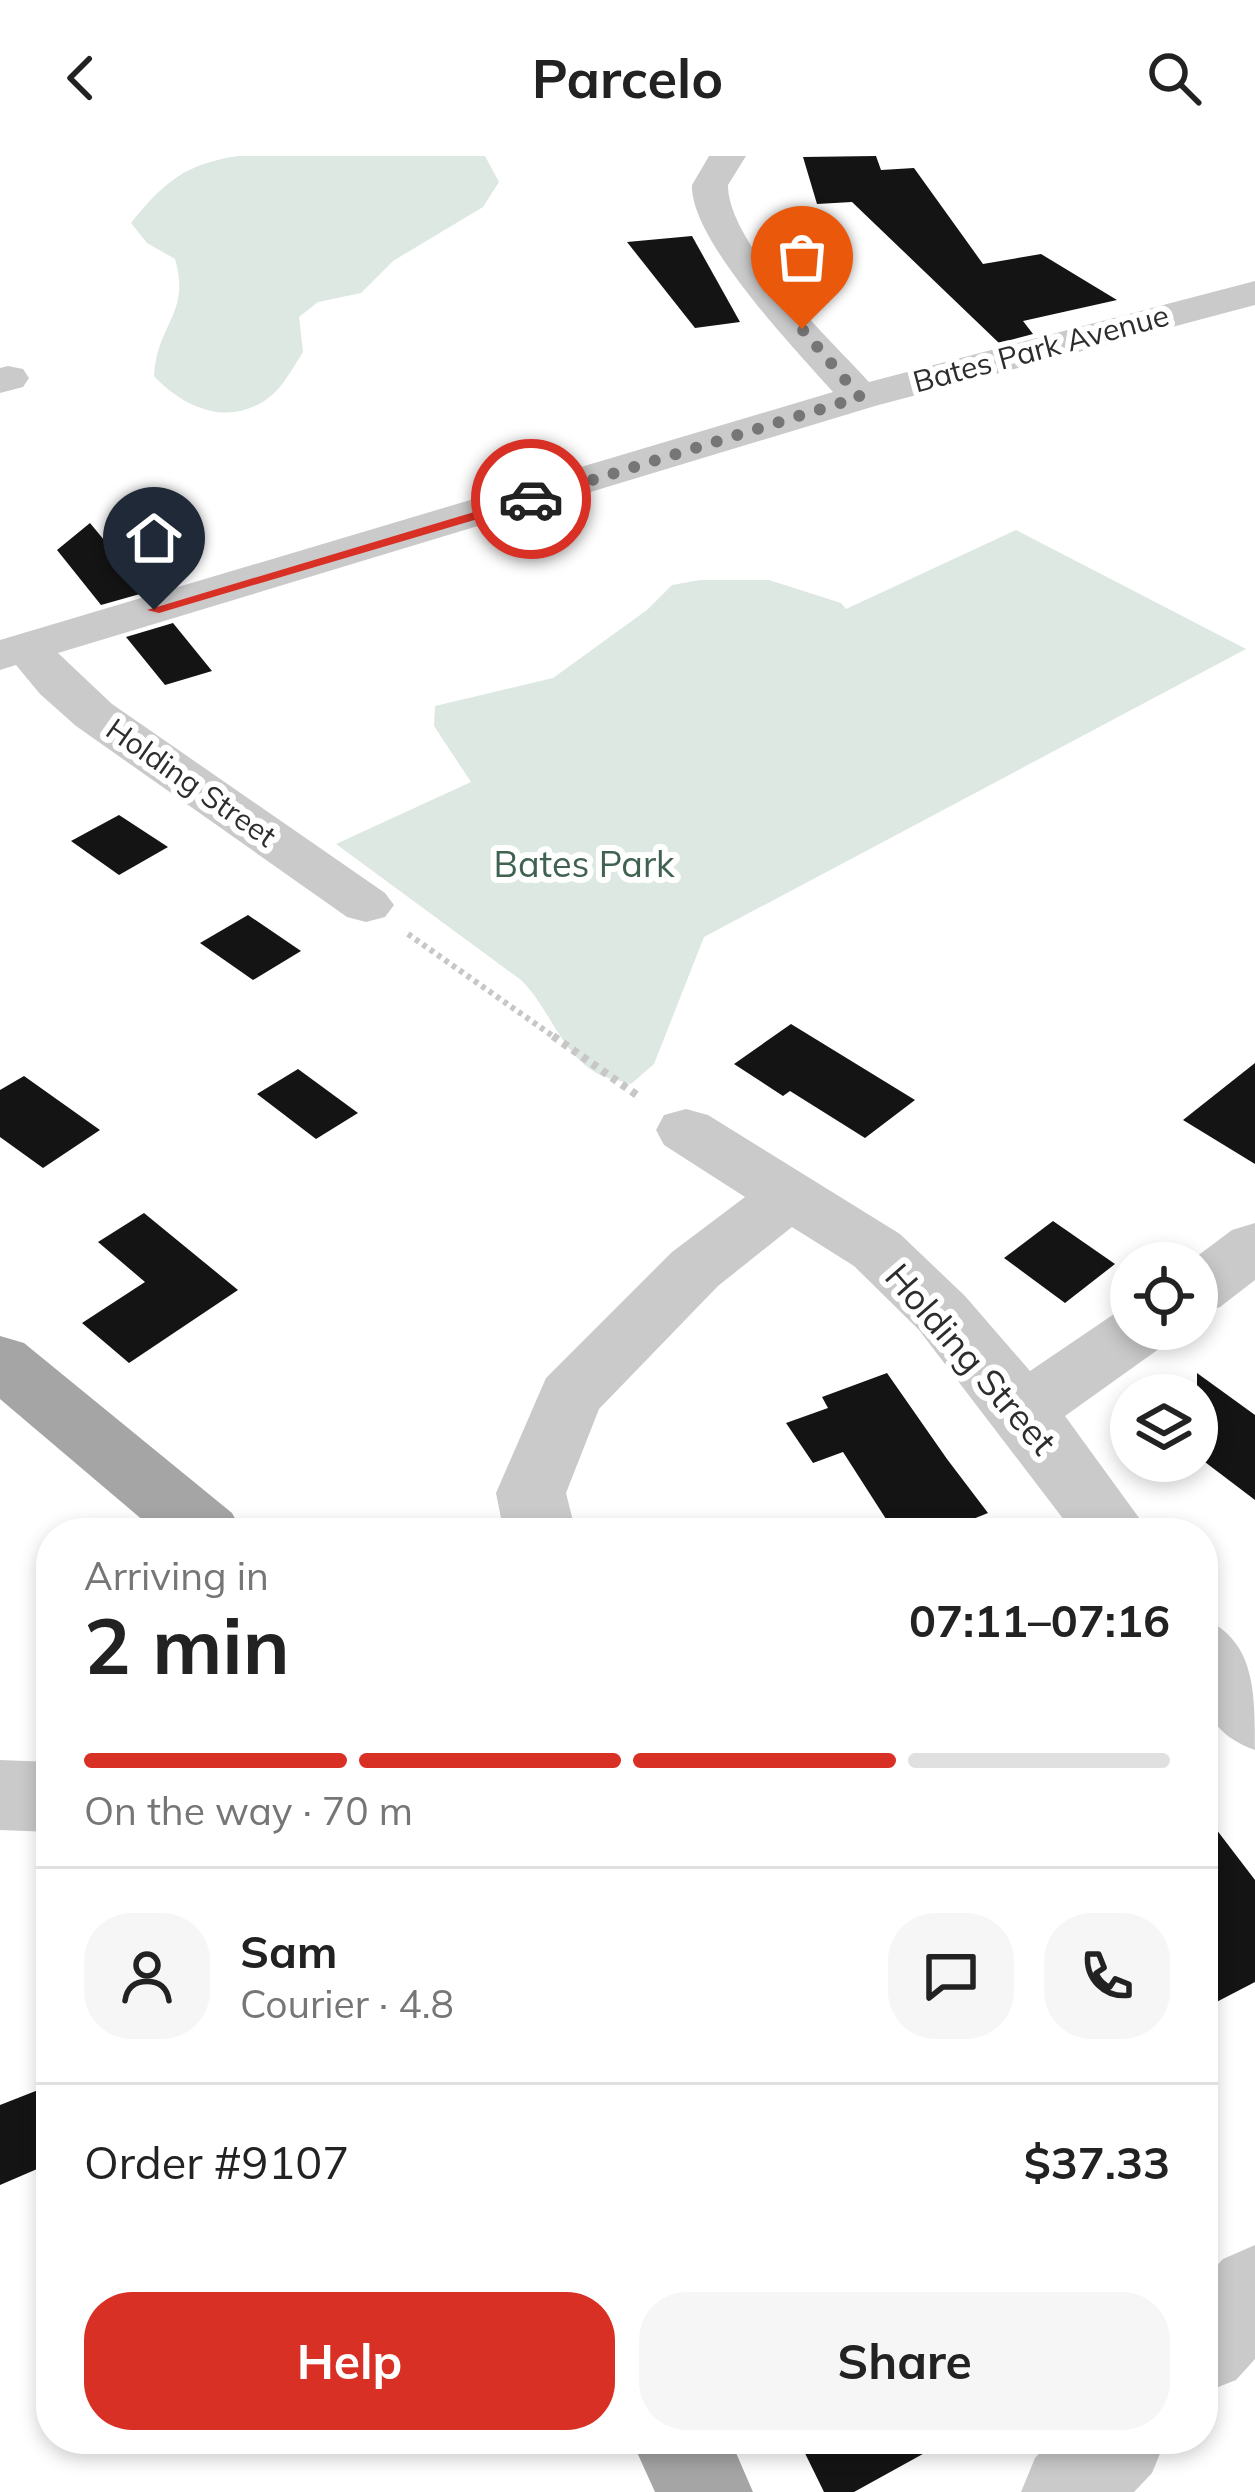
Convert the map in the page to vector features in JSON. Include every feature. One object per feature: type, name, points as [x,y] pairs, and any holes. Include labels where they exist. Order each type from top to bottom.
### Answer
[{"type":"main road","points":[[0,1361],[189,1518]]},
{"type":"main road","points":[[687,2454],[705,2492]]},
{"type":"street","points":[[728,156],[715,170],[710,196],[744,260],[860,397]]},
{"type":"street","name":"Bates Park Avenue","points":[[13,651],[860,397],[1255,293]]},
{"type":"street","name":"Holding Street","points":[[13,651],[94,715],[366,905]]},
{"type":"street","name":"Holding Street","points":[[686,1130],[877,1250],[905,1274],[1102,1518]]},
{"type":"street","points":[[537,1518],[531,1493],[570,1396],[695,1269],[790,1195]]},
{"type":"street","points":[[1218,1274],[1255,1246]]},
{"type":"street","points":[[1021,1412],[1111,1350]]},
{"type":"street","points":[[1218,1669],[1255,1717]]},
{"type":"street","points":[[0,1795],[36,1796]]},
{"type":"street","points":[[1218,2331],[1255,2290]]},
{"type":"street","points":[[1069,2492],[1104,2454]]},
{"type":"path","points":[[366,905],[686,1130]]},
{"type":"green space","points":[[238,156],[485,156],[499,182],[483,207],[393,261],[361,293],[318,302],[299,317],[303,352],[283,383],[252,407],[222,412],[193,405],[154,376],[176,306],[179,278],[175,259],[147,243],[131,223],[177,177]]},
{"type":"green space","name":"Bates Park","points":[[1016,530],[1246,649],[704,937],[654,1064],[631,1084],[601,1075],[581,1062],[521,980],[336,844],[471,782],[434,726],[435,706],[553,678],[647,610],[672,585],[769,580],[841,603],[846,609]]},
{"type":"building","points":[[876,156],[881,170],[914,168],[983,264],[1041,254],[1117,300],[1023,321],[1033,334],[999,343],[852,202],[817,204],[803,157]]},
{"type":"building","points":[[692,236],[740,322],[695,328],[627,242]]},
{"type":"building","points":[[90,523],[147,592],[101,605],[57,550]]},
{"type":"building","points":[[173,623],[212,671],[165,685],[126,637]]},
{"type":"building","points":[[119,815],[168,847],[119,875],[71,841]]},
{"type":"building","points":[[248,915],[301,951],[253,980],[200,943]]},
{"type":"building","points":[[791,1024],[915,1100],[865,1138],[790,1091],[783,1096],[734,1064]]},
{"type":"building","points":[[1255,1063],[1255,1164],[1183,1120]]},
{"type":"building","points":[[298,1069],[358,1113],[316,1139],[257,1094]]},
{"type":"building","points":[[24,1076],[100,1130],[43,1168],[0,1137],[0,1090]]},
{"type":"building","points":[[144,1213],[238,1290],[129,1363],[82,1323],[145,1282],[98,1242]]},
{"type":"building","points":[[1053,1221],[1110,1261],[1110,1268],[1065,1303],[1004,1258]]},
{"type":"building","points":[[887,1373],[988,1513],[976,1518],[885,1518],[843,1452],[813,1463],[786,1423],[828,1408],[822,1397]]},
{"type":"building","points":[[1218,1388],[1255,1415],[1255,1500],[1218,1472]]},
{"type":"building","points":[[1218,1832],[1255,1880],[1255,1982],[1218,2001]]},
{"type":"building","points":[[36,2091],[36,2169],[0,2185],[0,2105]]},
{"type":"building","points":[[805,2454],[923,2454],[854,2492],[824,2492]]},
{"type":"way so far","points":[[531,499],[860,397],[802,329]]},
{"type":"route","points":[[154,610],[531,499]]}]
